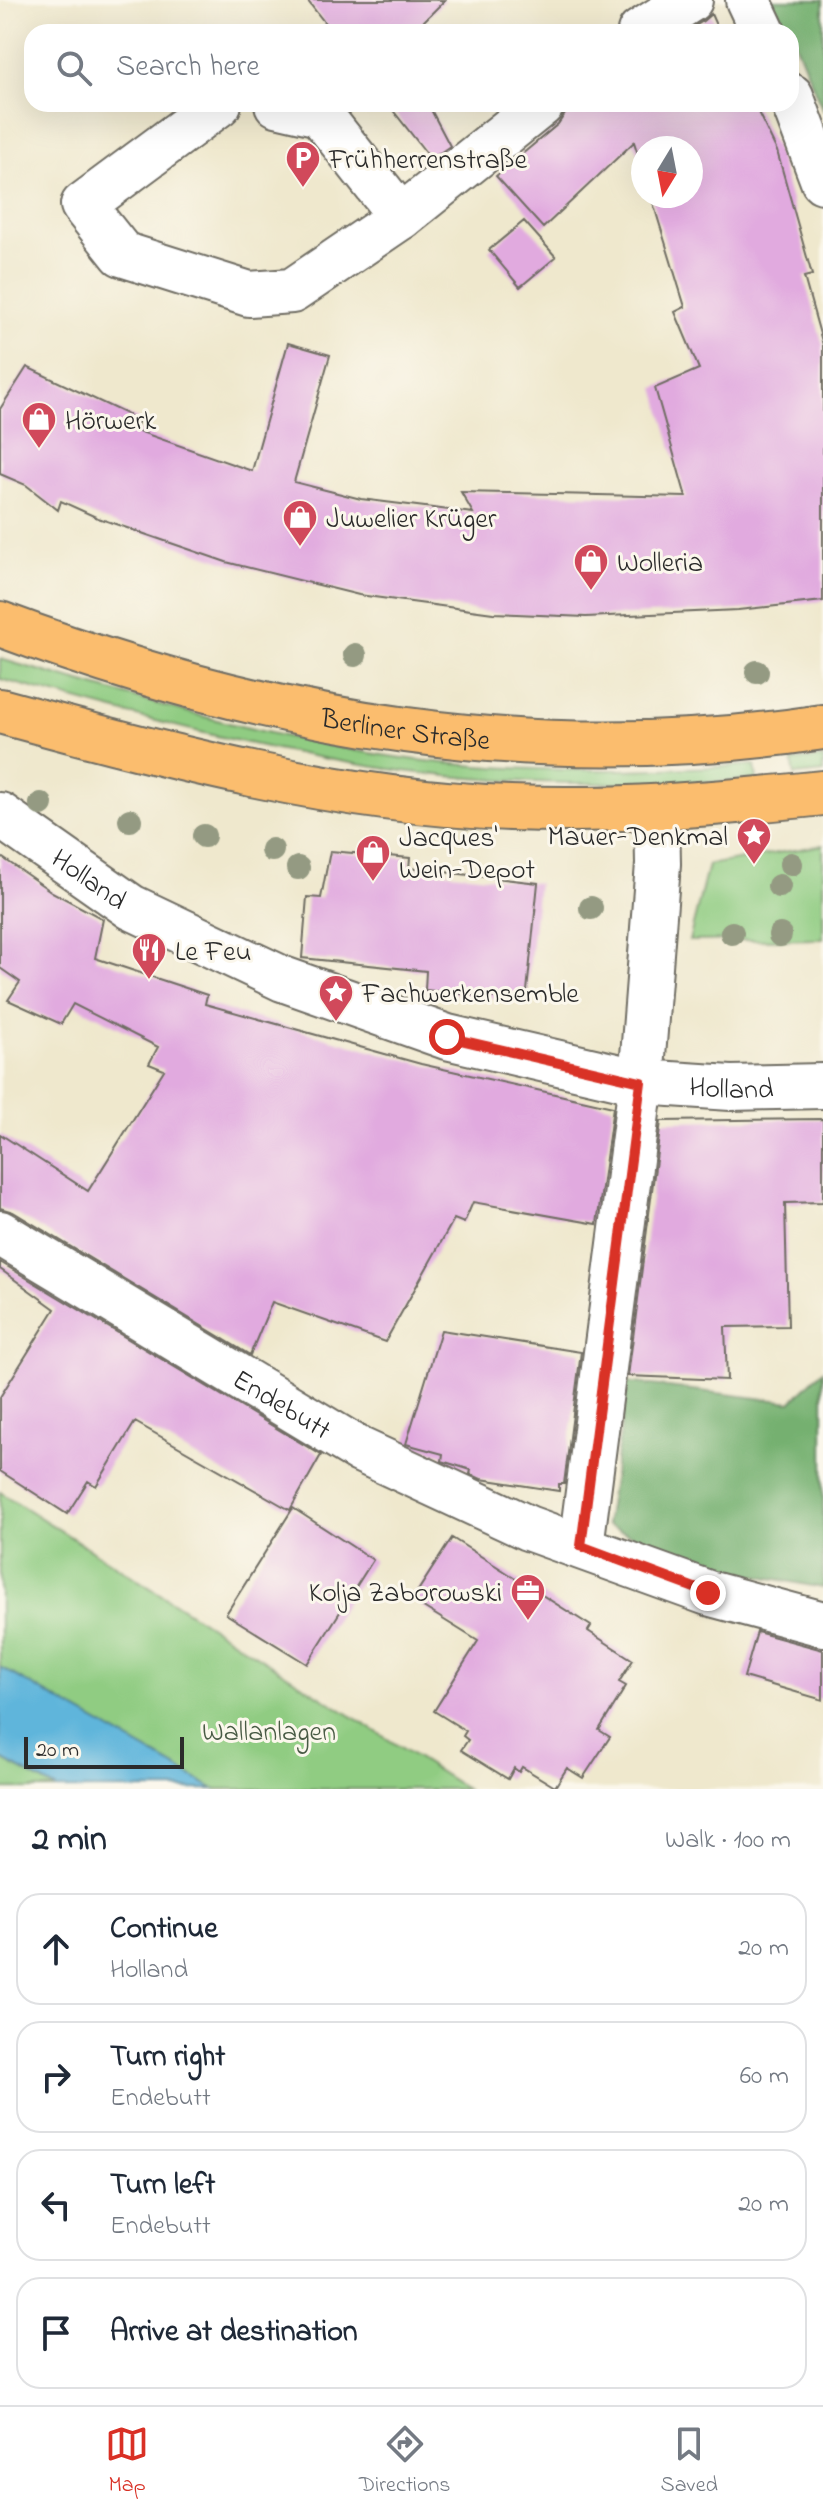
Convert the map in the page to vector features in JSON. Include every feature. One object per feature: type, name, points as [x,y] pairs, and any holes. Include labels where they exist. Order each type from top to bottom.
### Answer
[{"type":"main road","name":"Berliner Straße","points":[[0,624],[193,688],[319,716],[455,739],[610,746],[773,734],[823,727]]},
{"type":"main road","points":[[0,711],[160,754],[376,796],[508,808],[657,809],[823,793]]},
{"type":"street","points":[[652,24],[690,0]]},
{"type":"street","points":[[748,0],[759,24]]},
{"type":"street","points":[[208,112],[83,205],[122,254],[249,294],[292,291],[401,217],[532,112]]},
{"type":"street","points":[[311,112],[320,114],[401,217]]},
{"type":"street","points":[[797,112],[823,181]]},
{"type":"street","points":[[581,1546],[641,1082],[658,864],[657,809]]},
{"type":"street","name":"Holland","points":[[0,815],[131,907],[283,979],[447,1037],[641,1082],[731,1088],[823,1086]]},
{"type":"street","name":"Endebutt","points":[[0,1233],[360,1450],[528,1528],[708,1593],[823,1624]]},
{"type":"green space","points":[[771,0],[823,0],[823,111],[799,52],[799,24],[786,24]]},
{"type":"green space","points":[[0,659],[207,717],[364,752],[501,768],[628,770],[755,765],[757,780],[546,782],[461,777],[366,766],[208,734],[0,679]]},
{"type":"green space","points":[[823,758],[823,772],[795,775],[792,761]]},
{"type":"green space","points":[[823,845],[823,939],[689,941],[708,865]]},
{"type":"green space","points":[[823,1370],[823,1588],[707,1566],[606,1525],[628,1382],[791,1402]]},
{"type":"green space","name":"Wallanlagen","points":[[0,1492],[466,1789],[214,1789],[0,1667]]},
{"type":"green space","points":[[0,1758],[57,1789],[0,1789]]},
{"type":"water","points":[[0,1667],[214,1789],[57,1789],[0,1758]]},
{"type":"building","points":[[307,0],[445,0],[421,24],[326,24]]},
{"type":"building","points":[[711,14],[715,24],[698,24]]},
{"type":"building","points":[[394,112],[432,112],[450,146],[431,159]]},
{"type":"building","points":[[566,112],[758,112],[777,151],[812,275],[804,277],[823,345],[823,601],[738,610],[586,617],[493,613],[359,595],[226,562],[98,518],[61,501],[58,510],[26,485],[0,474],[0,409],[27,367],[139,420],[135,430],[252,471],[288,343],[330,355],[294,482],[361,499],[473,513],[461,492],[686,497],[655,388],[699,369],[675,312],[685,307],[655,208],[703,208],[703,136],[631,136],[631,145],[543,228],[496,176],[558,124]]},
{"type":"building","points":[[524,221],[556,257],[520,287],[489,250]]},
{"type":"building","points":[[330,851],[410,858],[409,868],[538,883],[526,1001],[425,990],[426,971],[302,958],[307,897],[321,898]]},
{"type":"building","points":[[0,856],[52,892],[103,919],[95,958],[207,995],[205,1004],[421,1064],[613,1107],[597,1224],[473,1202],[464,1223],[454,1219],[385,1342],[272,1302],[250,1355],[13,1212],[0,1208],[0,1134],[88,1191],[164,1070],[149,1064],[158,1047],[73,1004],[61,1024],[8,1000],[20,982],[0,968]]},
{"type":"building","points":[[823,1119],[823,1202],[785,1203],[788,1326],[725,1327],[727,1380],[628,1376],[661,1121]]},
{"type":"building","points":[[0,1262],[321,1455],[290,1510],[135,1422],[96,1486],[88,1481],[67,1514],[0,1471],[0,1397],[55,1309],[0,1269]]},
{"type":"building","points":[[441,1330],[581,1352],[564,1484],[559,1484],[559,1491],[481,1479],[470,1474],[471,1470],[442,1461],[443,1454],[406,1444]]},
{"type":"building","points":[[293,1508],[373,1560],[307,1664],[226,1614]]},
{"type":"building","points":[[452,1538],[591,1626],[588,1631],[633,1660],[619,1682],[626,1686],[599,1730],[610,1737],[583,1778],[567,1768],[555,1787],[522,1767],[519,1772],[514,1768],[508,1779],[461,1750],[468,1740],[463,1736],[466,1731],[434,1711],[478,1641],[412,1600]]},
{"type":"building","points":[[757,1632],[823,1650],[823,1700],[744,1677]]},
{"type":"place","name":"Frühherrenstraße","points":[[303,189]]},
{"type":"place","name":"Hörwerk","points":[[39,450]]},
{"type":"place","name":"Juwelier Krüger","points":[[300,548]]},
{"type":"place","name":"Wolleria","points":[[591,592]]},
{"type":"place","name":"Mauer-Denkmal","points":[[754,866]]},
{"type":"place","name":"Jacques' Wein-Depot","points":[[373,883]]},
{"type":"place","name":"Le Feu","points":[[149,981]]},
{"type":"place","name":"Fachwerkensemble","points":[[336,1023]]},
{"type":"place","name":"Kolja Zaborowski","points":[[528,1622]]},
{"type":"route","points":[[447,1037],[641,1082],[581,1546],[708,1593]]}]
